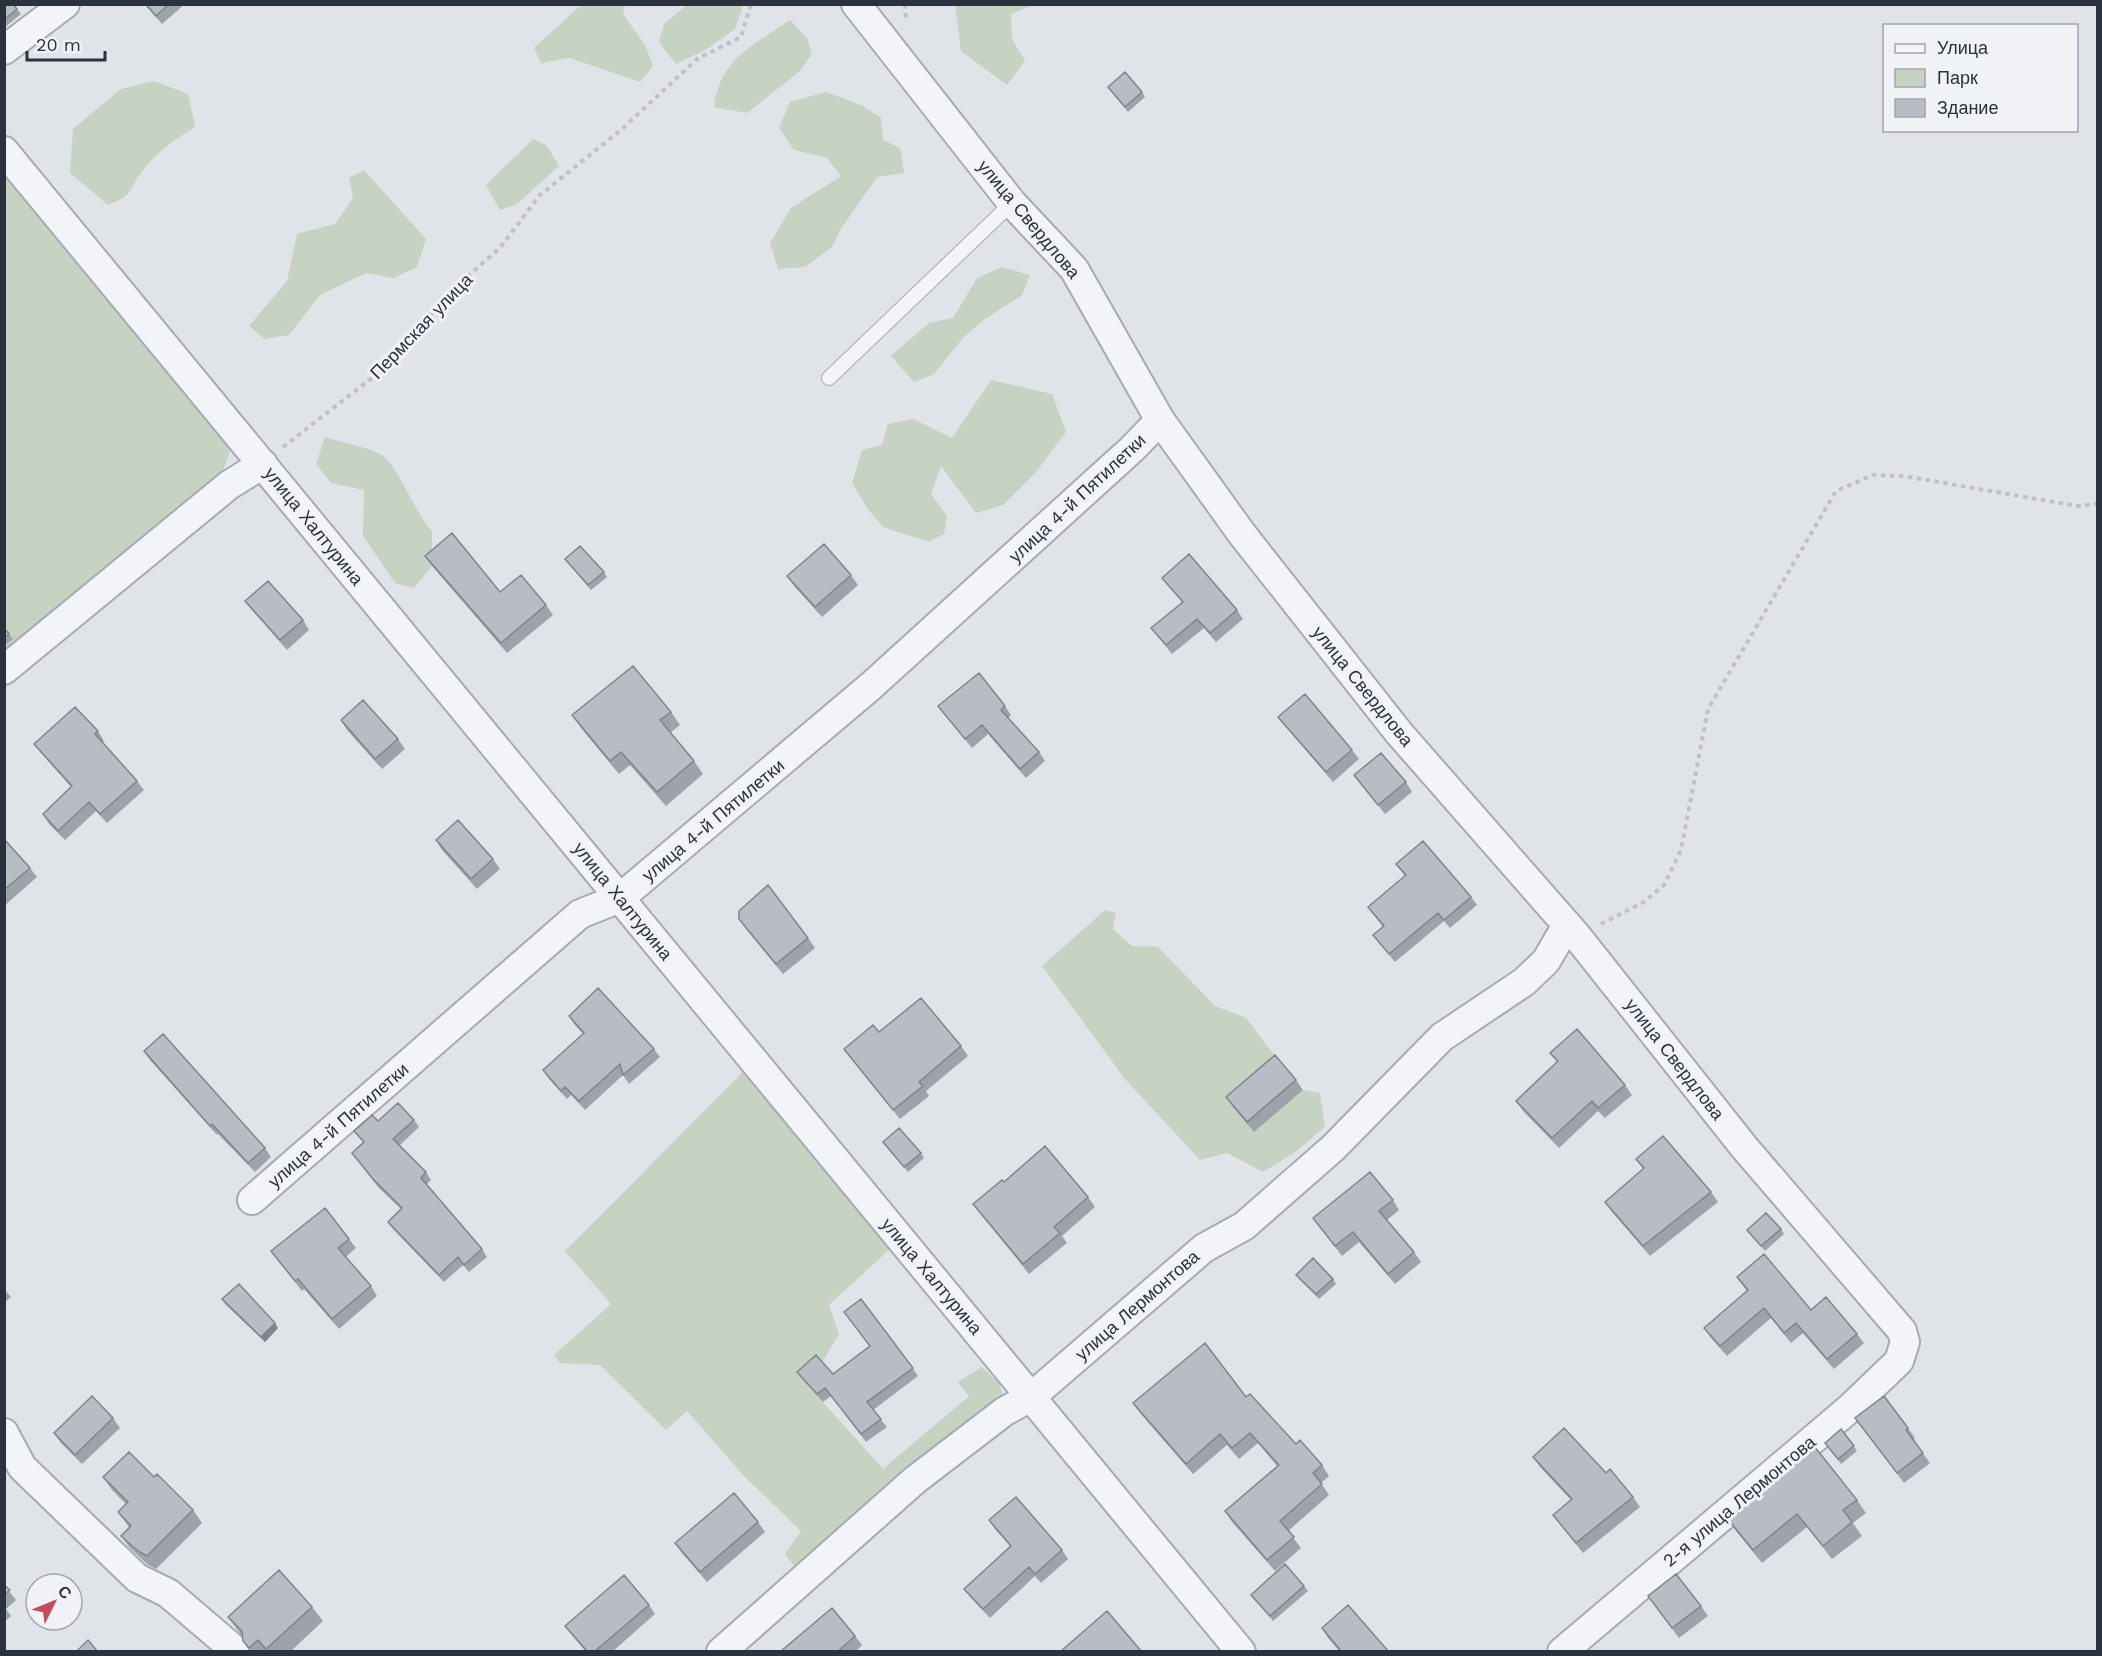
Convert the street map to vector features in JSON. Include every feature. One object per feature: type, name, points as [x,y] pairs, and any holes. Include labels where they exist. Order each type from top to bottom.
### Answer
[{"type":"street","points":[[4,50],[65,4]]},
{"type":"street","name":"улица Свердлова","points":[[856,4],[1012,203],[1074,269],[1161,420],[1242,534],[1399,733],[1572,930],[1744,1147],[1902,1331],[1905,1342]]},
{"type":"street","name":"улица Халтурина","points":[[4,151],[1241,1652]]},
{"type":"street","name":"улица 4-й Пятилетки","points":[[252,1200],[580,914],[620,898],[871,686],[1161,420]]},
{"type":"street","points":[[4,670],[229,485],[262,464]]},
{"type":"street","name":"улица Лермонтова","points":[[721,1652],[915,1480],[1005,1412],[1031,1397],[1204,1248],[1225,1238],[1252,1218],[1333,1148],[1442,1037],[1524,982],[1546,961],[1572,930]]},
{"type":"street","name":"2-я улица Лермонтова","points":[[1562,1652],[1849,1408],[1899,1361],[1905,1342]]},
{"type":"street","points":[[4,1433],[22,1467],[137,1578],[168,1593],[237,1652]]},
{"type":"lane","points":[[829,378],[1012,203]]},
{"type":"path","name":"Пермская улица","points":[[262,464],[381,371],[453,289],[500,248],[539,196],[622,129],[697,59],[741,38],[751,4]]},
{"type":"path","points":[[1572,930],[1644,902],[1664,885],[1680,850],[1708,709],[1836,491],[1873,475],[1904,476],[2077,506],[2097,504]]},
{"type":"green space","points":[[581,5],[625,5],[623,14],[645,45],[653,66],[640,82],[570,58],[541,63],[534,48]]},
{"type":"green space","points":[[687,5],[743,5],[735,29],[707,49],[676,64],[659,42],[664,24]]},
{"type":"green space","points":[[955,5],[1033,5],[1011,14],[1012,39],[1025,61],[1007,85],[961,51]]},
{"type":"green space","points":[[790,20],[807,38],[812,54],[800,71],[747,113],[714,107],[723,76],[731,65],[751,46]]},
{"type":"green space","points":[[154,81],[188,94],[195,127],[148,163],[128,194],[108,205],[70,173],[73,129],[121,89]]},
{"type":"green space","points":[[826,92],[863,106],[881,118],[883,140],[900,148],[904,173],[877,177],[840,230],[832,247],[805,267],[778,269],[770,243],[791,208],[841,176],[827,158],[794,150],[779,128],[790,102]]},
{"type":"green space","points":[[533,139],[547,146],[559,166],[517,204],[500,210],[486,185]]},
{"type":"green space","points":[[364,170],[426,239],[417,267],[394,278],[366,273],[320,295],[289,335],[265,339],[249,326],[287,281],[297,234],[335,224],[353,198],[349,178]]},
{"type":"green space","points":[[4,172],[222,433],[230,451],[222,474],[4,665]]},
{"type":"green space","points":[[1002,267],[1030,275],[1022,295],[982,321],[963,338],[934,374],[914,382],[891,356],[929,323],[953,318],[977,278]]},
{"type":"green space","points":[[991,380],[1052,394],[1066,432],[1036,472],[1003,505],[976,513],[941,466],[931,494],[947,516],[944,534],[929,542],[883,527],[867,508],[852,483],[862,450],[882,445],[888,424],[913,419],[952,438]]},
{"type":"green space","points":[[325,437],[367,449],[386,459],[432,531],[432,566],[414,588],[395,583],[363,536],[364,490],[331,483],[316,464]]},
{"type":"green space","points":[[1105,910],[1116,913],[1113,929],[1132,946],[1158,947],[1215,1006],[1246,1018],[1282,1065],[1254,1131],[1303,1090],[1320,1093],[1325,1127],[1294,1153],[1263,1172],[1227,1153],[1200,1160],[1125,1079],[1042,966]]},
{"type":"green space","points":[[743,1072],[891,1248],[829,1305],[839,1334],[822,1363],[803,1380],[883,1469],[969,1396],[958,1382],[982,1367],[999,1383],[1005,1402],[800,1573],[785,1554],[801,1531],[744,1476],[687,1411],[666,1430],[600,1365],[560,1363],[554,1355],[611,1304],[565,1251]]},
{"type":"building","points":[[4,4],[13,4],[17,9],[4,20]]},
{"type":"building","points":[[146,4],[169,4],[156,16]]},
{"type":"building","points":[[1125,72],[1142,92],[1125,107],[1108,87]]},
{"type":"building","points":[[452,533],[500,592],[521,575],[546,605],[501,643],[425,556]]},
{"type":"building","points":[[824,544],[851,575],[815,607],[787,576]]},
{"type":"building","points":[[580,546],[604,572],[588,585],[565,559]]},
{"type":"building","points":[[1189,554],[1237,610],[1210,633],[1197,619],[1166,645],[1151,628],[1183,602],[1162,578]]},
{"type":"building","points":[[268,581],[303,620],[280,640],[245,601]]},
{"type":"building","points":[[4,628],[9,634],[4,638]]},
{"type":"building","points":[[633,666],[671,712],[660,720],[694,761],[657,792],[621,752],[610,761],[572,715]]},
{"type":"building","points":[[979,673],[1005,706],[1001,710],[1039,752],[1020,769],[982,725],[965,739],[938,706]]},
{"type":"building","points":[[1305,694],[1352,750],[1326,772],[1278,717]]},
{"type":"building","points":[[363,700],[398,739],[375,759],[341,720]]},
{"type":"building","points":[[75,707],[98,731],[95,734],[137,781],[100,814],[89,802],[58,831],[43,814],[72,786],[34,744]]},
{"type":"building","points":[[1381,753],[1406,782],[1378,805],[1354,775]]},
{"type":"building","points":[[458,820],[493,859],[471,879],[436,840]]},
{"type":"building","points":[[4,839],[30,868],[4,890]]},
{"type":"building","points":[[1423,841],[1471,897],[1444,920],[1438,913],[1389,954],[1373,935],[1384,926],[1368,907],[1406,875],[1396,864]]},
{"type":"building","points":[[768,885],[808,938],[776,964],[739,919],[739,911]]},
{"type":"building","points":[[598,988],[654,1049],[623,1075],[620,1064],[579,1101],[565,1087],[561,1091],[543,1070],[584,1033],[569,1016]]},
{"type":"building","points":[[921,998],[961,1046],[919,1082],[923,1086],[893,1110],[844,1049],[873,1025],[879,1032]]},
{"type":"building","points":[[1577,1029],[1625,1085],[1598,1108],[1592,1101],[1552,1138],[1516,1101],[1558,1061],[1550,1053]]},
{"type":"building","points":[[163,1034],[265,1148],[248,1163],[212,1124],[210,1126],[144,1051]]},
{"type":"building","points":[[1275,1055],[1296,1080],[1247,1122],[1226,1097]]},
{"type":"building","points":[[398,1103],[414,1120],[393,1139],[426,1172],[421,1178],[482,1249],[464,1265],[458,1257],[439,1275],[388,1222],[402,1208],[373,1179],[352,1153],[364,1142],[354,1131],[372,1115],[378,1121]]},
{"type":"building","points":[[899,1128],[921,1153],[904,1167],[883,1142]]},
{"type":"building","points":[[1663,1136],[1711,1192],[1643,1246],[1605,1202],[1644,1168],[1636,1159]]},
{"type":"building","points":[[1045,1146],[1088,1197],[1054,1227],[1060,1233],[1023,1264],[973,1204],[1002,1180],[1004,1182]]},
{"type":"building","points":[[1370,1172],[1393,1200],[1379,1211],[1414,1252],[1388,1274],[1353,1232],[1335,1246],[1313,1218]]},
{"type":"building","points":[[325,1208],[349,1239],[338,1248],[371,1286],[332,1319],[298,1279],[295,1281],[271,1251]]},
{"type":"building","points":[[1766,1213],[1781,1229],[1761,1246],[1747,1230]]},
{"type":"building","points":[[1764,1254],[1811,1310],[1826,1297],[1857,1334],[1827,1359],[1796,1323],[1784,1333],[1764,1308],[1720,1346],[1704,1328],[1748,1290],[1737,1277]]},
{"type":"building","points":[[1313,1258],[1333,1279],[1316,1294],[1296,1275]]},
{"type":"building","points":[[239,1284],[275,1323],[261,1337],[222,1299]]},
{"type":"building","points":[[861,1299],[913,1368],[867,1402],[881,1419],[861,1434],[825,1388],[817,1394],[797,1372],[816,1355],[833,1374],[870,1346],[844,1312]]},
{"type":"building","points":[[1205,1343],[1246,1397],[1250,1394],[1296,1444],[1300,1440],[1322,1465],[1313,1473],[1322,1484],[1280,1521],[1294,1537],[1267,1560],[1225,1511],[1279,1465],[1250,1433],[1232,1448],[1220,1434],[1186,1464],[1133,1403]]},
{"type":"building","points":[[92,1396],[113,1418],[75,1455],[54,1433]]},
{"type":"building","points":[[1884,1396],[1923,1453],[1897,1473],[1855,1418]]},
{"type":"building","points":[[1564,1428],[1606,1473],[1610,1469],[1633,1497],[1576,1543],[1553,1515],[1572,1499],[1533,1457]]},
{"type":"building","points":[[1841,1429],[1854,1446],[1838,1459],[1825,1443]]},
{"type":"building","points":[[1814,1446],[1857,1500],[1843,1510],[1852,1522],[1823,1546],[1797,1514],[1753,1550],[1727,1518]]},
{"type":"building","points":[[129,1452],[154,1477],[157,1474],[193,1510],[147,1556],[121,1536],[131,1526],[118,1512],[128,1502],[103,1477]]},
{"type":"building","points":[[734,1493],[758,1522],[700,1572],[675,1543]]},
{"type":"building","points":[[1016,1497],[1062,1550],[1035,1574],[1029,1567],[983,1609],[964,1589],[1011,1546],[989,1520]]},
{"type":"building","points":[[1285,1564],[1304,1586],[1270,1616],[1251,1595]]},
{"type":"building","points":[[279,1570],[312,1607],[266,1649],[258,1640],[249,1648],[243,1641],[242,1631],[228,1617]]},
{"type":"building","points":[[1676,1574],[1701,1606],[1672,1628],[1648,1596]]},
{"type":"building","points":[[624,1575],[649,1605],[594,1652],[588,1652],[565,1626]]},
{"type":"building","points":[[4,1585],[10,1590],[4,1595]]},
{"type":"building","points":[[1348,1605],[1389,1652],[1342,1652],[1322,1628]]},
{"type":"building","points":[[832,1608],[855,1636],[837,1652],[780,1652]]},
{"type":"building","points":[[1107,1611],[1142,1652],[1060,1652]]},
{"type":"building","points":[[88,1640],[98,1652],[76,1652]]}]
